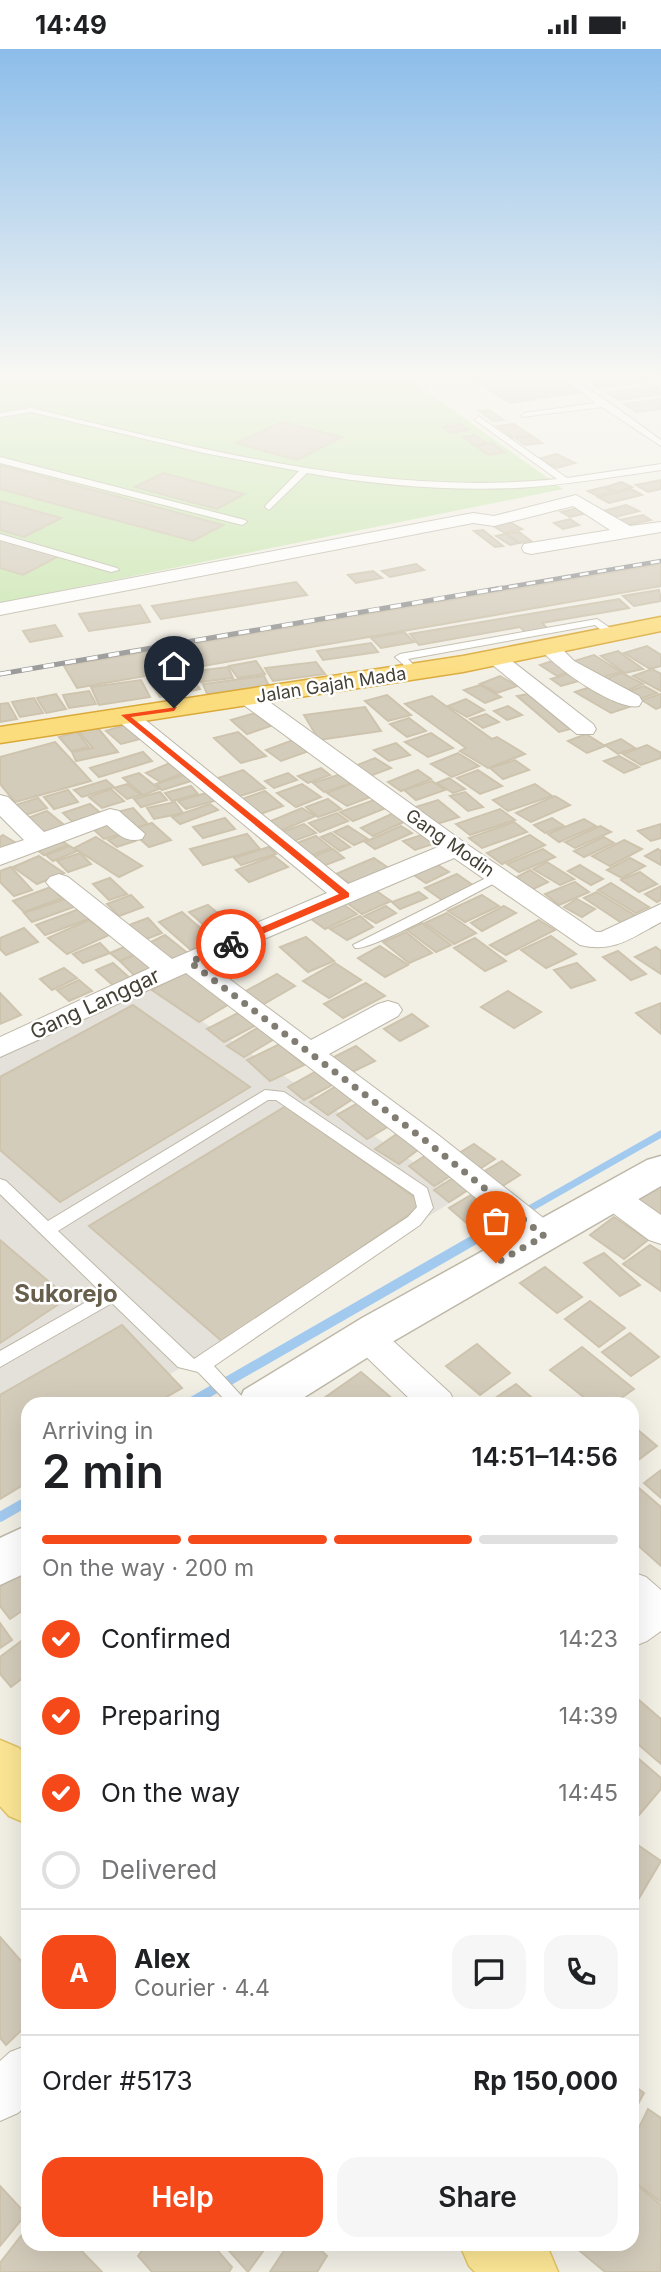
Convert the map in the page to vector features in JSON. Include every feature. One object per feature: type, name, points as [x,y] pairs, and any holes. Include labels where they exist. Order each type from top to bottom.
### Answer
[{"type":"highway","name":"Jalan Gajah Mada","points":[[0,735],[415,672],[661,624]]},
{"type":"main road","points":[[0,1766],[21,1789]]},
{"type":"main road","points":[[501,2251],[524,2272]]},
{"type":"street","points":[[0,608],[473,518],[490,521],[578,501],[628,533]]},
{"type":"street","points":[[522,515],[570,542]]},
{"type":"street","points":[[531,548],[661,527]]},
{"type":"street","points":[[549,647],[567,665],[631,701]]},
{"type":"street","points":[[496,658],[585,729]]},
{"type":"street","name":"Gang Modin","points":[[249,698],[456,848],[594,941],[605,940],[661,912]]},
{"type":"street","points":[[125,715],[345,895]]},
{"type":"street","points":[[0,802],[40,842]]},
{"type":"street","points":[[0,857],[110,816],[133,834]]},
{"type":"street","name":"Gang Langgar","points":[[0,1048],[179,966],[456,848]]},
{"type":"street","points":[[60,882],[308,1053],[533,1226]]},
{"type":"street","points":[[635,926],[661,943]]},
{"type":"street","points":[[308,1053],[388,1010]]},
{"type":"street","points":[[270,1397],[367,1337],[533,1226],[612,1197],[661,1168]]},
{"type":"street","points":[[612,1197],[661,1232]]},
{"type":"street","points":[[367,1337],[430,1397]]},
{"type":"street","points":[[0,1564],[21,1550]]},
{"type":"street","points":[[0,2095],[21,2076]]},
{"type":"lane","points":[[85,482],[242,522]]},
{"type":"lane","points":[[269,507],[294,482]]},
{"type":"lane","points":[[383,482],[496,486],[554,482]]},
{"type":"lane","points":[[0,537],[114,570]]},
{"type":"lane","points":[[415,672],[400,657],[597,622],[612,635]]},
{"type":"lane","points":[[360,945],[422,917],[446,901],[498,876]]},
{"type":"lane","points":[[46,1230],[272,1093],[279,1095],[421,1192],[425,1207],[414,1221],[204,1368]]},
{"type":"lane","points":[[0,1185],[184,1361],[204,1368],[233,1397]]},
{"type":"lane","points":[[0,1360],[111,1294]]},
{"type":"shaded area","points":[[143,982],[463,1195],[133,1397],[21,1397],[21,1422],[0,1479],[0,1053]]},
{"type":"green space","points":[[0,482],[553,482],[563,489],[0,603]]},
{"type":"building","points":[[0,482],[62,482],[223,525],[193,541],[0,489]]},
{"type":"building","points":[[146,482],[197,482],[244,494],[217,509],[135,487]]},
{"type":"building","points":[[621,482],[632,487],[617,492],[606,487]]},
{"type":"building","points":[[661,482],[661,489],[648,492],[636,485]]},
{"type":"building","points":[[604,487],[613,492],[597,496],[588,491]]},
{"type":"building","points":[[631,489],[642,495],[609,503],[598,497]]},
{"type":"building","points":[[0,501],[61,518],[24,537],[0,530]]},
{"type":"building","points":[[626,505],[639,511],[616,517],[603,511]]},
{"type":"building","points":[[582,507],[592,512],[570,517],[561,512]]},
{"type":"building","points":[[643,515],[651,520],[623,526],[615,521]]},
{"type":"building","points":[[570,519],[579,525],[563,529],[554,523]]},
{"type":"building","points":[[510,522],[522,529],[505,533],[493,526]]},
{"type":"building","points":[[483,530],[503,546],[495,547],[474,531]]},
{"type":"building","points":[[519,532],[531,541],[519,543],[507,534]]},
{"type":"building","points":[[505,534],[519,543],[510,545],[496,536]]},
{"type":"building","points":[[0,540],[59,556],[23,575],[0,568]]},
{"type":"building","points":[[416,564],[424,570],[390,577],[382,571]]},
{"type":"building","points":[[661,564],[661,586],[77,688],[64,666]]},
{"type":"building","points":[[373,571],[382,578],[356,583],[348,575]]},
{"type":"building","points":[[296,582],[307,595],[161,619],[152,606]]},
{"type":"building","points":[[659,590],[661,601],[634,606],[623,596]]},
{"type":"building","points":[[619,599],[629,608],[542,623],[549,630],[526,633],[520,627],[419,645],[410,634]]},
{"type":"building","points":[[140,605],[150,622],[89,631],[79,614]]},
{"type":"building","points":[[55,625],[62,636],[30,642],[23,631]]},
{"type":"building","points":[[404,632],[414,642],[381,648],[371,638]]},
{"type":"building","points":[[371,643],[378,652],[323,660],[317,651]]},
{"type":"building","points":[[647,646],[661,655],[661,666],[650,669],[624,653]]},
{"type":"building","points":[[618,651],[643,669],[625,673],[601,656]]},
{"type":"building","points":[[594,655],[621,672],[600,678],[574,661]]},
{"type":"building","points":[[555,660],[572,671],[557,676],[540,665]]},
{"type":"building","points":[[256,661],[265,674],[238,678],[229,666]]},
{"type":"building","points":[[316,662],[325,674],[273,681],[265,668]]},
{"type":"building","points":[[228,667],[233,678],[201,682],[196,671]]},
{"type":"building","points":[[652,669],[661,674],[661,691],[633,676]]},
{"type":"building","points":[[186,671],[200,689],[160,697],[147,679]]},
{"type":"building","points":[[572,673],[582,680],[561,686],[551,679]]},
{"type":"building","points":[[622,673],[643,684],[623,692],[602,680]]},
{"type":"building","points":[[264,676],[269,686],[207,694],[203,684]]},
{"type":"building","points":[[500,676],[517,686],[497,693],[480,684]]},
{"type":"building","points":[[141,680],[150,697],[99,705],[91,687]]},
{"type":"building","points":[[480,685],[501,697],[485,703],[464,690]]},
{"type":"building","points":[[596,685],[632,706],[611,713],[575,692]]},
{"type":"building","points":[[644,686],[657,693],[639,699],[627,692]]},
{"type":"building","points":[[89,691],[96,704],[69,708],[63,695]]},
{"type":"building","points":[[56,694],[66,709],[46,713],[37,698]]},
{"type":"building","points":[[528,694],[570,729],[559,732],[517,696]]},
{"type":"building","points":[[661,694],[661,707],[656,709],[642,700]]},
{"type":"building","points":[[387,695],[411,715],[388,721],[365,701]]},
{"type":"building","points":[[432,696],[492,739],[497,737],[525,754],[488,768],[460,751],[466,748],[405,704]]},
{"type":"building","points":[[34,698],[43,713],[20,717],[12,702]]},
{"type":"building","points":[[466,699],[484,710],[467,717],[448,706]]},
{"type":"building","points":[[8,703],[17,719],[0,722],[0,704]]},
{"type":"building","points":[[508,706],[522,715],[507,720],[494,711]]},
{"type":"building","points":[[365,707],[381,731],[319,740],[304,715]]},
{"type":"building","points":[[255,713],[271,726],[247,734],[231,720]]},
{"type":"building","points":[[486,714],[499,722],[483,728],[470,719]]},
{"type":"building","points":[[409,718],[426,731],[407,737],[390,724]]},
{"type":"building","points":[[125,725],[140,739],[121,744],[106,731]]},
{"type":"building","points":[[97,727],[118,752],[76,761],[72,752],[93,748],[79,732]]},
{"type":"building","points":[[77,732],[89,747],[71,751],[59,737]]},
{"type":"building","points":[[238,732],[266,756],[241,763],[214,738]]},
{"type":"building","points":[[431,733],[453,748],[428,757],[405,742]]},
{"type":"building","points":[[586,734],[605,746],[587,753],[568,741]]},
{"type":"building","points":[[621,739],[635,748],[618,754],[605,745]]},
{"type":"building","points":[[293,740],[309,751],[281,761],[266,750]]},
{"type":"building","points":[[55,742],[91,781],[15,802],[0,784],[0,757]]},
{"type":"building","points":[[396,743],[410,755],[389,761],[374,750]]},
{"type":"building","points":[[647,745],[661,753],[661,758],[641,765],[623,754]]},
{"type":"building","points":[[143,752],[152,761],[99,777],[90,768]]},
{"type":"building","points":[[458,753],[479,766],[452,777],[431,764]]},
{"type":"building","points":[[619,756],[639,767],[624,773],[604,761]]},
{"type":"building","points":[[375,758],[391,768],[370,776],[355,766]]},
{"type":"building","points":[[515,760],[529,770],[503,779],[490,768]]},
{"type":"building","points":[[170,763],[184,773],[160,782],[146,773]]},
{"type":"building","points":[[321,768],[330,775],[308,783],[298,776]]},
{"type":"building","points":[[243,770],[265,788],[234,798],[212,780]]},
{"type":"building","points":[[418,770],[431,779],[401,791],[388,782]]},
{"type":"building","points":[[478,770],[502,786],[480,794],[457,778]]},
{"type":"building","points":[[139,773],[159,789],[143,795],[123,778]]},
{"type":"building","points":[[288,773],[297,780],[274,788],[265,781]]},
{"type":"building","points":[[187,774],[194,780],[162,790],[156,784]]},
{"type":"building","points":[[341,774],[352,783],[324,792],[313,783]]},
{"type":"building","points":[[449,778],[465,789],[453,793],[437,783]]},
{"type":"building","points":[[106,780],[114,787],[82,797],[74,790]]},
{"type":"building","points":[[432,781],[445,790],[416,800],[404,790]]},
{"type":"building","points":[[353,783],[373,796],[347,806],[327,793]]},
{"type":"building","points":[[127,784],[141,795],[127,799],[114,788]]},
{"type":"building","points":[[302,784],[321,797],[296,807],[277,793]]},
{"type":"building","points":[[535,784],[552,796],[508,811],[493,800]]},
{"type":"building","points":[[191,786],[198,794],[172,801],[165,793]]},
{"type":"building","points":[[111,789],[124,801],[102,808],[89,797]]},
{"type":"building","points":[[68,790],[78,802],[54,809],[44,797]]},
{"type":"building","points":[[265,791],[283,806],[260,814],[242,799]]},
{"type":"building","points":[[160,792],[167,800],[141,807],[134,799]]},
{"type":"building","points":[[465,792],[483,807],[468,811],[450,796]]},
{"type":"building","points":[[206,793],[214,801],[186,809],[178,801]]},
{"type":"building","points":[[555,796],[570,805],[531,822],[516,813]]},
{"type":"building","points":[[38,798],[47,808],[25,815],[16,805]]},
{"type":"building","points":[[328,799],[341,809],[318,817],[306,807]]},
{"type":"building","points":[[374,800],[386,808],[353,821],[340,812]]},
{"type":"building","points":[[438,800],[459,817],[437,824],[416,807]]},
{"type":"building","points":[[175,802],[183,813],[154,819],[147,808]]},
{"type":"building","points":[[90,804],[104,816],[76,825],[63,813]]},
{"type":"building","points":[[210,804],[218,810],[180,824],[172,817]]},
{"type":"building","points":[[133,808],[148,824],[131,829],[117,812]]},
{"type":"building","points":[[302,808],[315,816],[278,832],[266,823]]},
{"type":"building","points":[[500,809],[515,820],[470,835],[456,824]]},
{"type":"building","points":[[47,811],[69,829],[43,838],[22,820]]},
{"type":"building","points":[[337,813],[348,821],[320,832],[309,823]]},
{"type":"building","points":[[394,813],[406,821],[373,836],[361,828]]},
{"type":"building","points":[[225,818],[235,829],[203,838],[193,827]]},
{"type":"building","points":[[552,818],[564,826],[545,833],[534,825]]},
{"type":"building","points":[[584,819],[596,826],[559,842],[548,834]]},
{"type":"building","points":[[116,822],[127,832],[104,839],[93,829]]},
{"type":"building","points":[[514,822],[527,832],[482,848],[469,838]]},
{"type":"building","points":[[152,823],[171,840],[149,847],[130,830]]},
{"type":"building","points":[[304,824],[316,833],[291,842],[279,833]]},
{"type":"building","points":[[661,824],[661,838],[651,841],[638,831]]},
{"type":"building","points":[[348,826],[368,839],[354,845],[334,832]]},
{"type":"building","points":[[401,826],[412,833],[375,849],[365,842]]},
{"type":"building","points":[[600,826],[611,832],[575,848],[565,842]]},
{"type":"building","points":[[126,833],[135,841],[117,847],[108,840]]},
{"type":"building","points":[[331,833],[350,847],[340,851],[321,837]]},
{"type":"building","points":[[427,833],[439,842],[415,850],[403,841]]},
{"type":"building","points":[[247,834],[260,849],[203,865],[190,849]]},
{"type":"building","points":[[3,835],[18,844],[0,852],[0,837]]},
{"type":"building","points":[[530,835],[545,845],[502,864],[487,853]]},
{"type":"building","points":[[316,836],[331,848],[306,857],[291,845]]},
{"type":"building","points":[[56,837],[68,845],[44,855],[33,847]]},
{"type":"building","points":[[96,837],[142,866],[119,877],[74,848]]},
{"type":"building","points":[[604,837],[614,843],[584,857],[574,851]]},
{"type":"building","points":[[624,840],[642,849],[610,866],[592,856]]},
{"type":"building","points":[[70,846],[77,851],[53,861],[46,855]]},
{"type":"building","points":[[269,847],[276,854],[241,865],[234,858]]},
{"type":"building","points":[[333,849],[344,858],[320,867],[309,858]]},
{"type":"building","points":[[543,849],[555,857],[519,872],[507,864]]},
{"type":"building","points":[[658,849],[661,851],[661,865],[645,856]]},
{"type":"building","points":[[80,853],[91,864],[68,872],[57,861]]},
{"type":"building","points":[[39,856],[64,873],[37,884],[13,867]]},
{"type":"building","points":[[274,856],[288,867],[249,882],[236,870]]},
{"type":"building","points":[[374,858],[390,869],[352,885],[336,874]]},
{"type":"building","points":[[630,858],[645,866],[622,878],[607,870]]},
{"type":"building","points":[[433,862],[449,872],[426,883],[411,873]]},
{"type":"building","points":[[547,862],[574,879],[560,885],[533,869]]},
{"type":"building","points":[[580,865],[603,879],[591,885],[568,871]]},
{"type":"building","points":[[11,867],[32,890],[14,896],[0,882],[0,871]]},
{"type":"building","points":[[530,870],[548,882],[533,889],[515,878]]},
{"type":"building","points":[[640,872],[657,884],[639,892],[621,880]]},
{"type":"building","points":[[457,874],[474,886],[442,900],[425,888]]},
{"type":"building","points":[[110,878],[127,894],[109,900],[93,884]]},
{"type":"building","points":[[575,882],[589,892],[559,905],[545,894]]},
{"type":"building","points":[[611,883],[649,907],[636,913],[598,890]]},
{"type":"building","points":[[661,886],[661,900],[657,902],[645,894]]},
{"type":"building","points":[[51,887],[62,898],[24,912],[13,901]]},
{"type":"building","points":[[372,888],[391,901],[362,914],[343,900]]},
{"type":"building","points":[[419,892],[427,898],[400,909],[392,902]]},
{"type":"building","points":[[597,892],[636,916],[622,923],[584,898]]},
{"type":"building","points":[[131,895],[143,907],[119,916],[107,904]]},
{"type":"building","points":[[482,895],[499,906],[465,922],[448,911]]},
{"type":"building","points":[[71,897],[79,905],[32,922],[24,913]]},
{"type":"building","points":[[577,899],[595,909],[582,917],[564,907]]},
{"type":"building","points":[[343,904],[357,914],[325,929],[311,919]]},
{"type":"building","points":[[208,905],[238,930],[219,938],[189,912]]},
{"type":"building","points":[[386,906],[396,913],[376,923],[364,916]]},
{"type":"building","points":[[504,906],[516,913],[482,931],[471,923]]},
{"type":"building","points":[[85,907],[94,917],[45,935],[36,925]]},
{"type":"building","points":[[182,912],[214,940],[191,950],[159,922]]},
{"type":"building","points":[[447,913],[476,933],[454,944],[425,923]]},
{"type":"building","points":[[360,916],[373,927],[347,940],[330,929]]},
{"type":"building","points":[[148,918],[162,933],[138,942],[124,927]]},
{"type":"building","points":[[89,920],[109,935],[67,954],[48,938]]},
{"type":"building","points":[[539,920],[555,930],[506,955],[490,945]]},
{"type":"building","points":[[422,923],[451,945],[436,952],[407,930]]},
{"type":"building","points":[[24,928],[38,942],[6,955],[0,949],[0,938]]},
{"type":"building","points":[[406,932],[432,953],[409,963],[383,942]]},
{"type":"building","points":[[165,935],[190,955],[169,964],[145,945]]},
{"type":"building","points":[[551,936],[576,954],[546,968],[521,950]]},
{"type":"building","points":[[306,937],[334,961],[308,972],[280,947]]},
{"type":"building","points":[[475,938],[506,961],[485,971],[454,948]]},
{"type":"building","points":[[100,943],[110,953],[83,963],[73,954]]},
{"type":"building","points":[[133,943],[142,951],[120,961],[110,953]]},
{"type":"building","points":[[242,946],[255,957],[211,975],[199,963]]},
{"type":"building","points":[[380,946],[408,965],[385,977],[358,958]]},
{"type":"building","points":[[656,947],[661,951],[661,974],[635,957]]},
{"type":"building","points":[[618,951],[646,974],[631,980],[603,957]]},
{"type":"building","points":[[142,952],[157,966],[134,975],[120,961]]},
{"type":"building","points":[[113,963],[132,980],[115,987],[96,970]]},
{"type":"building","points":[[335,963],[361,980],[329,998],[303,981]]},
{"type":"building","points":[[577,963],[595,980],[571,988],[554,970]]},
{"type":"building","points":[[64,968],[77,978],[52,990],[40,979]]},
{"type":"building","points":[[185,972],[231,1003],[199,1022],[152,990]]},
{"type":"building","points":[[277,974],[295,986],[262,1005],[244,992]]},
{"type":"building","points":[[79,980],[92,991],[69,1001],[57,990]]},
{"type":"building","points":[[366,983],[385,996],[343,1018],[324,1004]]},
{"type":"building","points":[[508,991],[541,1012],[514,1028],[481,1007]]},
{"type":"building","points":[[0,993],[21,1015],[0,1024]]},
{"type":"building","points":[[661,1003],[661,1034],[636,1013]]},
{"type":"building","points":[[133,1005],[250,1087],[60,1202],[0,1150],[0,1077]]},
{"type":"building","points":[[238,1013],[256,1025],[224,1042],[207,1029]]},
{"type":"building","points":[[412,1014],[428,1026],[400,1041],[384,1029]]},
{"type":"building","points":[[259,1027],[276,1038],[244,1057],[227,1046]]},
{"type":"building","points":[[280,1044],[304,1065],[270,1081],[247,1060]]},
{"type":"building","points":[[356,1046],[375,1061],[348,1074],[330,1059]]},
{"type":"building","points":[[315,1072],[332,1085],[304,1100],[288,1087]]},
{"type":"building","points":[[338,1085],[356,1097],[328,1115],[310,1102]]},
{"type":"building","points":[[365,1099],[396,1122],[367,1139],[337,1115]]},
{"type":"building","points":[[286,1106],[424,1204],[224,1343],[89,1226]]},
{"type":"building","points":[[404,1129],[427,1143],[399,1164],[375,1149]]},
{"type":"building","points":[[474,1144],[495,1159],[472,1174],[451,1158]]},
{"type":"building","points":[[431,1152],[457,1172],[434,1186],[409,1166]]},
{"type":"building","points":[[502,1161],[520,1175],[496,1190],[478,1175]]},
{"type":"building","points":[[461,1173],[476,1185],[449,1202],[434,1190]]},
{"type":"building","points":[[661,1183],[661,1219],[635,1202]]},
{"type":"building","points":[[483,1188],[504,1205],[470,1226],[449,1208]]},
{"type":"building","points":[[614,1217],[648,1240],[624,1259],[590,1235]]},
{"type":"building","points":[[0,1240],[68,1298],[0,1343]]},
{"type":"building","points":[[650,1245],[661,1252],[661,1291],[623,1264]]},
{"type":"building","points":[[604,1253],[640,1285],[620,1296],[584,1263]]},
{"type":"building","points":[[545,1267],[582,1297],[557,1313],[520,1283]]},
{"type":"building","points":[[590,1301],[625,1328],[599,1347],[565,1319]]},
{"type":"building","points":[[122,1325],[182,1388],[166,1397],[21,1397],[21,1486],[0,1499],[0,1395]]},
{"type":"building","points":[[630,1333],[659,1357],[631,1376],[602,1352]]},
{"type":"building","points":[[477,1344],[510,1373],[480,1395],[446,1366]]},
{"type":"building","points":[[582,1347],[634,1389],[623,1397],[584,1397],[550,1370]]},
{"type":"building","points":[[361,1372],[390,1397],[326,1397]]},
{"type":"building","points":[[516,1384],[531,1397],[497,1397]]},
{"type":"building","points":[[639,1431],[657,1446],[639,1460]]},
{"type":"building","points":[[661,1470],[661,1498],[644,1483]]},
{"type":"building","points":[[639,1488],[661,1507],[661,1566],[639,1546]]},
{"type":"building","points":[[15,1562],[21,1569],[21,1612],[10,1619],[0,1606],[0,1572]]},
{"type":"building","points":[[0,1623],[12,1640],[0,1648]]},
{"type":"building","points":[[21,1641],[21,1679],[11,1687],[0,1674],[0,1657]]},
{"type":"building","points":[[639,1700],[661,1719],[661,1764],[639,1745]]},
{"type":"building","points":[[639,1759],[661,1778],[661,1789],[639,1815]]},
{"type":"building","points":[[639,1846],[661,1861],[639,1898]]},
{"type":"building","points":[[0,1937],[21,1961],[21,2031],[6,2045],[0,2038]]},
{"type":"building","points":[[639,2089],[644,2093],[639,2102]]},
{"type":"building","points":[[648,2109],[661,2118],[661,2202],[639,2185],[639,2128]]},
{"type":"building","points":[[0,2186],[21,2209],[21,2220],[0,2246]]},
{"type":"building","points":[[639,2187],[661,2205],[661,2272],[605,2272],[580,2251],[639,2251]]},
{"type":"building","points":[[21,2236],[21,2251],[82,2251],[102,2272],[0,2272],[0,2263]]},
{"type":"building","points":[[142,2251],[218,2251],[232,2267],[229,2272],[152,2272],[138,2256]]},
{"type":"building","points":[[229,2251],[263,2251],[248,2272]]},
{"type":"building","points":[[284,2251],[322,2251],[327,2256],[317,2272],[270,2272]]},
{"type":"waterway","points":[[524,1212],[661,1134]]},
{"type":"waterway","points":[[200,1397],[512,1218]]},
{"type":"waterway","points":[[0,1517],[21,1505]]},
{"type":"railway","points":[[491,590],[661,561]]},
{"type":"railway","points":[[0,674],[502,588]]},
{"type":"way so far","points":[[231,944],[190,962],[426,1141],[544,1236],[496,1263]]},
{"type":"district","name":"Sukorejo","points":[[66,1294]]},
{"type":"route","points":[[174,708],[125,715],[269,830],[345,895],[231,944]]}]
